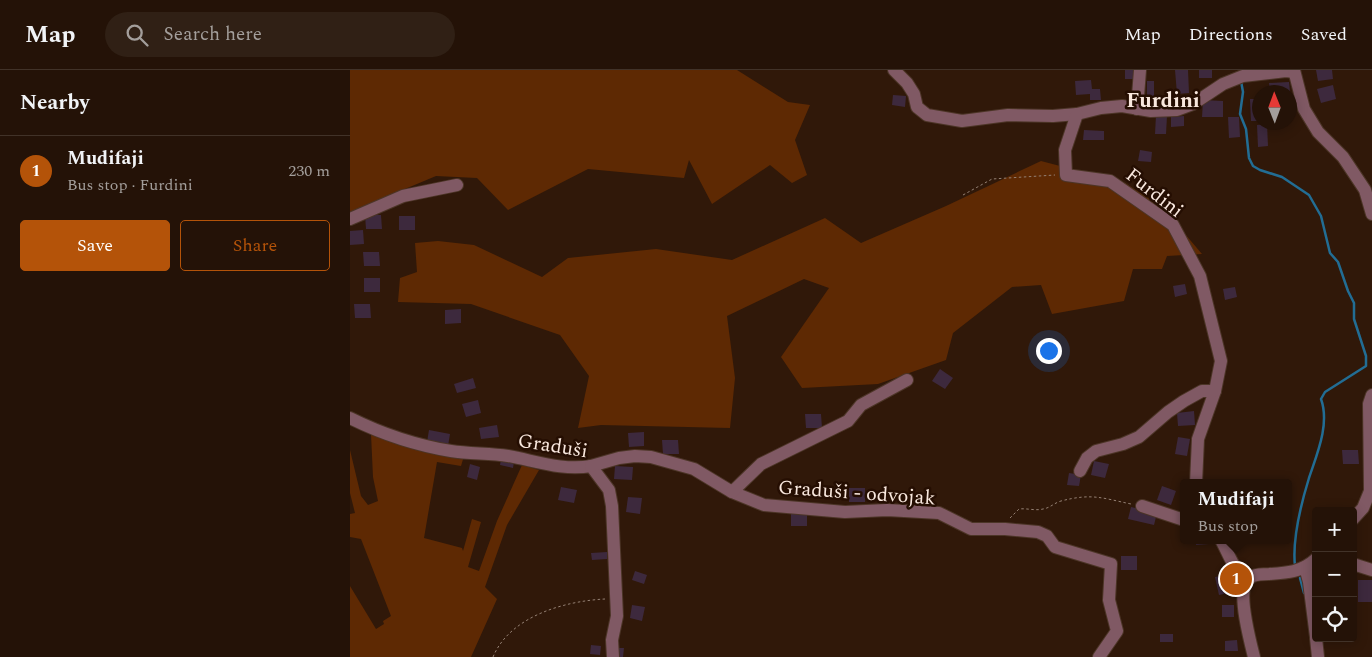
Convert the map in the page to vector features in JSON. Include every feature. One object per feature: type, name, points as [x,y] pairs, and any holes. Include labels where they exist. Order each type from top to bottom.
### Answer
[{"type":"street","points":[[894,70],[907,83],[914,94],[917,107],[928,115],[962,121],[1008,115],[1053,116],[1077,114],[1122,106],[1151,111],[1177,110],[1194,104],[1223,84],[1243,76],[1294,71],[1304,109],[1318,132],[1343,157],[1365,190],[1372,214]]},
{"type":"street","points":[[1137,109],[1140,70]]},
{"type":"street","points":[[1066,175],[1065,150],[1077,114]]},
{"type":"street","name":"Furdini","points":[[1066,175],[1110,181],[1173,225],[1200,276],[1221,361],[1215,391],[1198,439],[1196,479]]},
{"type":"street","points":[[350,219],[403,196],[457,185]]},
{"type":"street","name":"Graduši - odvojak","points":[[732,492],[761,464],[848,421],[861,405],[908,380]]},
{"type":"street","points":[[1080,471],[1087,458],[1096,451],[1123,444],[1139,436],[1168,412],[1202,391],[1215,391]]},
{"type":"street","points":[[1357,515],[1363,508],[1371,491],[1369,404],[1372,395]]},
{"type":"street","name":"Graduši","points":[[350,418],[383,434],[418,445],[453,451],[509,456],[545,465],[591,466],[609,490],[612,506],[617,616],[612,640],[613,657]]},
{"type":"street","name":"Graduši - odvojak","points":[[591,466],[619,458],[651,457],[694,469],[732,492],[764,505],[845,512],[887,510],[939,513],[970,529],[1005,529],[1038,532],[1047,536],[1055,547],[1111,564],[1109,600],[1117,631],[1099,657]]},
{"type":"street","points":[[1142,506],[1180,519]]},
{"type":"street","points":[[1217,544],[1229,560],[1232,560]]},
{"type":"street","points":[[1223,544],[1238,573],[1247,581]]},
{"type":"street","points":[[1357,565],[1372,570]]},
{"type":"street","points":[[1254,657],[1244,608],[1244,586],[1247,581],[1254,575],[1303,567],[1309,582],[1312,606]]},
{"type":"street","points":[[1316,642],[1318,657]]},
{"type":"path","points":[[962,195],[992,180],[1066,175]]},
{"type":"path","points":[[1012,516],[1019,510],[1042,510],[1057,502],[1088,496],[1098,496],[1142,506]]},
{"type":"path","points":[[493,657],[497,647],[510,633],[529,619],[555,608],[586,600],[616,599]]},
{"type":"shaded area","points":[[350,70],[737,70],[788,102],[810,105],[795,140],[807,175],[792,183],[770,165],[712,204],[689,160],[684,178],[588,169],[508,210],[477,178],[436,176],[350,212]]},
{"type":"shaded area","points":[[1041,161],[1125,183],[1162,207],[1202,254],[1167,256],[1162,269],[1133,269],[1124,301],[1052,314],[1041,285],[1012,287],[953,333],[946,360],[878,384],[802,388],[781,357],[829,288],[804,279],[727,316],[735,378],[730,428],[601,425],[578,428],[589,376],[560,335],[471,304],[398,302],[400,278],[417,272],[415,243],[438,241],[474,245],[542,277],[568,258],[656,249],[732,260],[825,218],[861,243],[946,206]]},
{"type":"shaded area","points":[[371,434],[464,456],[461,466],[437,462],[424,538],[462,548],[463,551],[472,519],[481,522],[468,567],[479,571],[497,521],[522,465],[539,470],[507,525],[485,587],[497,599],[471,657],[350,657],[350,586],[376,629],[391,616],[361,539],[350,537],[350,514],[355,513],[350,493],[350,450],[361,496],[368,505],[378,501],[373,477]]},
{"type":"building","points":[[1125,70],[1138,70],[1138,79],[1125,79]]},
{"type":"building","points":[[1175,70],[1188,70],[1189,93],[1177,94]]},
{"type":"building","points":[[1199,70],[1212,70],[1212,78],[1199,78]]},
{"type":"building","points":[[1316,70],[1332,70],[1333,79],[1318,81]]},
{"type":"building","points":[[1091,80],[1092,89],[1100,89],[1101,100],[1090,100],[1090,94],[1076,95],[1075,81]]},
{"type":"building","points":[[1147,81],[1154,81],[1154,98],[1147,99]]},
{"type":"building","points":[[1289,82],[1289,85],[1269,85],[1269,83]]},
{"type":"building","points":[[1333,85],[1336,99],[1321,103],[1317,89]]},
{"type":"building","points":[[893,95],[906,96],[905,107],[892,105]]},
{"type":"building","points":[[1250,99],[1252,99],[1252,121]]},
{"type":"building","points":[[1203,100],[1223,101],[1223,117],[1202,117]]},
{"type":"building","points":[[1156,115],[1167,116],[1166,134],[1155,134]]},
{"type":"building","points":[[1184,116],[1184,126],[1171,127],[1171,117]]},
{"type":"building","points":[[1228,117],[1239,117],[1240,137],[1229,138]]},
{"type":"building","points":[[1084,130],[1104,131],[1104,140],[1083,140]]},
{"type":"building","points":[[1257,130],[1267,130],[1268,146],[1258,147]]},
{"type":"building","points":[[1140,150],[1152,152],[1151,162],[1138,161]]},
{"type":"building","points":[[365,215],[381,215],[382,229],[366,229]]},
{"type":"building","points":[[399,216],[415,216],[415,230],[399,230]]},
{"type":"building","points":[[363,230],[364,244],[350,245],[350,231]]},
{"type":"building","points":[[363,252],[379,252],[380,266],[364,266]]},
{"type":"building","points":[[364,278],[380,278],[380,292],[364,292]]},
{"type":"building","points":[[1185,284],[1187,294],[1175,297],[1173,286]]},
{"type":"building","points":[[1235,287],[1237,297],[1225,300],[1223,289]]},
{"type":"building","points":[[354,304],[370,304],[371,318],[355,318]]},
{"type":"building","points":[[461,309],[461,323],[445,324],[445,310]]},
{"type":"building","points":[[940,369],[953,378],[945,389],[932,381]]},
{"type":"building","points":[[473,378],[476,388],[457,393],[454,384]]},
{"type":"building","points":[[478,400],[481,413],[466,417],[462,404]]},
{"type":"building","points":[[1194,411],[1195,425],[1178,426],[1177,413]]},
{"type":"building","points":[[805,414],[821,414],[822,428],[806,428]]},
{"type":"building","points":[[497,425],[499,437],[481,439],[479,428]]},
{"type":"building","points":[[429,430],[450,434],[448,446],[427,442]]},
{"type":"building","points":[[644,432],[644,446],[629,447],[628,433]]},
{"type":"building","points":[[1178,437],[1190,439],[1187,456],[1175,454]]},
{"type":"building","points":[[662,440],[678,440],[679,454],[663,454]]},
{"type":"building","points":[[1342,450],[1358,450],[1359,464],[1343,464]]},
{"type":"building","points":[[501,459],[514,462],[513,468],[500,465]]},
{"type":"building","points":[[1094,461],[1109,464],[1105,478],[1091,475]]},
{"type":"building","points":[[470,464],[480,467],[477,480],[467,477]]},
{"type":"building","points":[[615,466],[633,467],[632,480],[614,479]]},
{"type":"building","points":[[1069,473],[1081,475],[1079,486],[1067,485]]},
{"type":"building","points":[[1162,486],[1176,491],[1171,505],[1157,500]]},
{"type":"building","points":[[561,487],[577,490],[574,503],[558,500]]},
{"type":"building","points":[[849,488],[865,488],[865,502],[849,502]]},
{"type":"building","points":[[628,497],[642,498],[640,514],[626,512]]},
{"type":"building","points":[[1131,507],[1157,513],[1154,525],[1128,519]]},
{"type":"building","points":[[791,512],[807,512],[807,526],[791,526]]},
{"type":"building","points":[[607,552],[607,559],[592,560],[591,553]]},
{"type":"building","points":[[1121,556],[1137,556],[1137,570],[1121,570]]},
{"type":"building","points":[[635,571],[647,575],[644,584],[632,580]]},
{"type":"building","points":[[1225,575],[1228,593],[1219,595],[1215,577]]},
{"type":"building","points":[[1358,580],[1372,580],[1372,602],[1358,602]]},
{"type":"building","points":[[632,605],[645,607],[642,621],[630,618]]},
{"type":"building","points":[[1222,605],[1234,605],[1234,617],[1222,617]]},
{"type":"building","points":[[1160,634],[1173,634],[1173,642],[1160,642]]},
{"type":"building","points":[[1237,640],[1238,651],[1225,651],[1225,641]]},
{"type":"building","points":[[591,645],[601,646],[600,655],[590,654]]},
{"type":"building","points":[[615,648],[624,648],[623,657],[614,657]]},
{"type":"waterway","points":[[1241,81],[1243,92],[1240,114],[1246,129],[1249,158],[1253,166],[1282,177],[1309,195],[1321,216],[1330,253],[1338,262],[1354,303],[1354,319],[1366,356],[1366,366],[1325,392],[1321,399],[1324,419],[1323,429],[1298,522],[1294,556],[1295,566]]},
{"type":"waterway","points":[[1300,578],[1304,593]]},
{"type":"place","name":"Mudifaji","points":[[1236,579]]},
{"type":"district","name":"Furdini","points":[[1163,100]]}]
